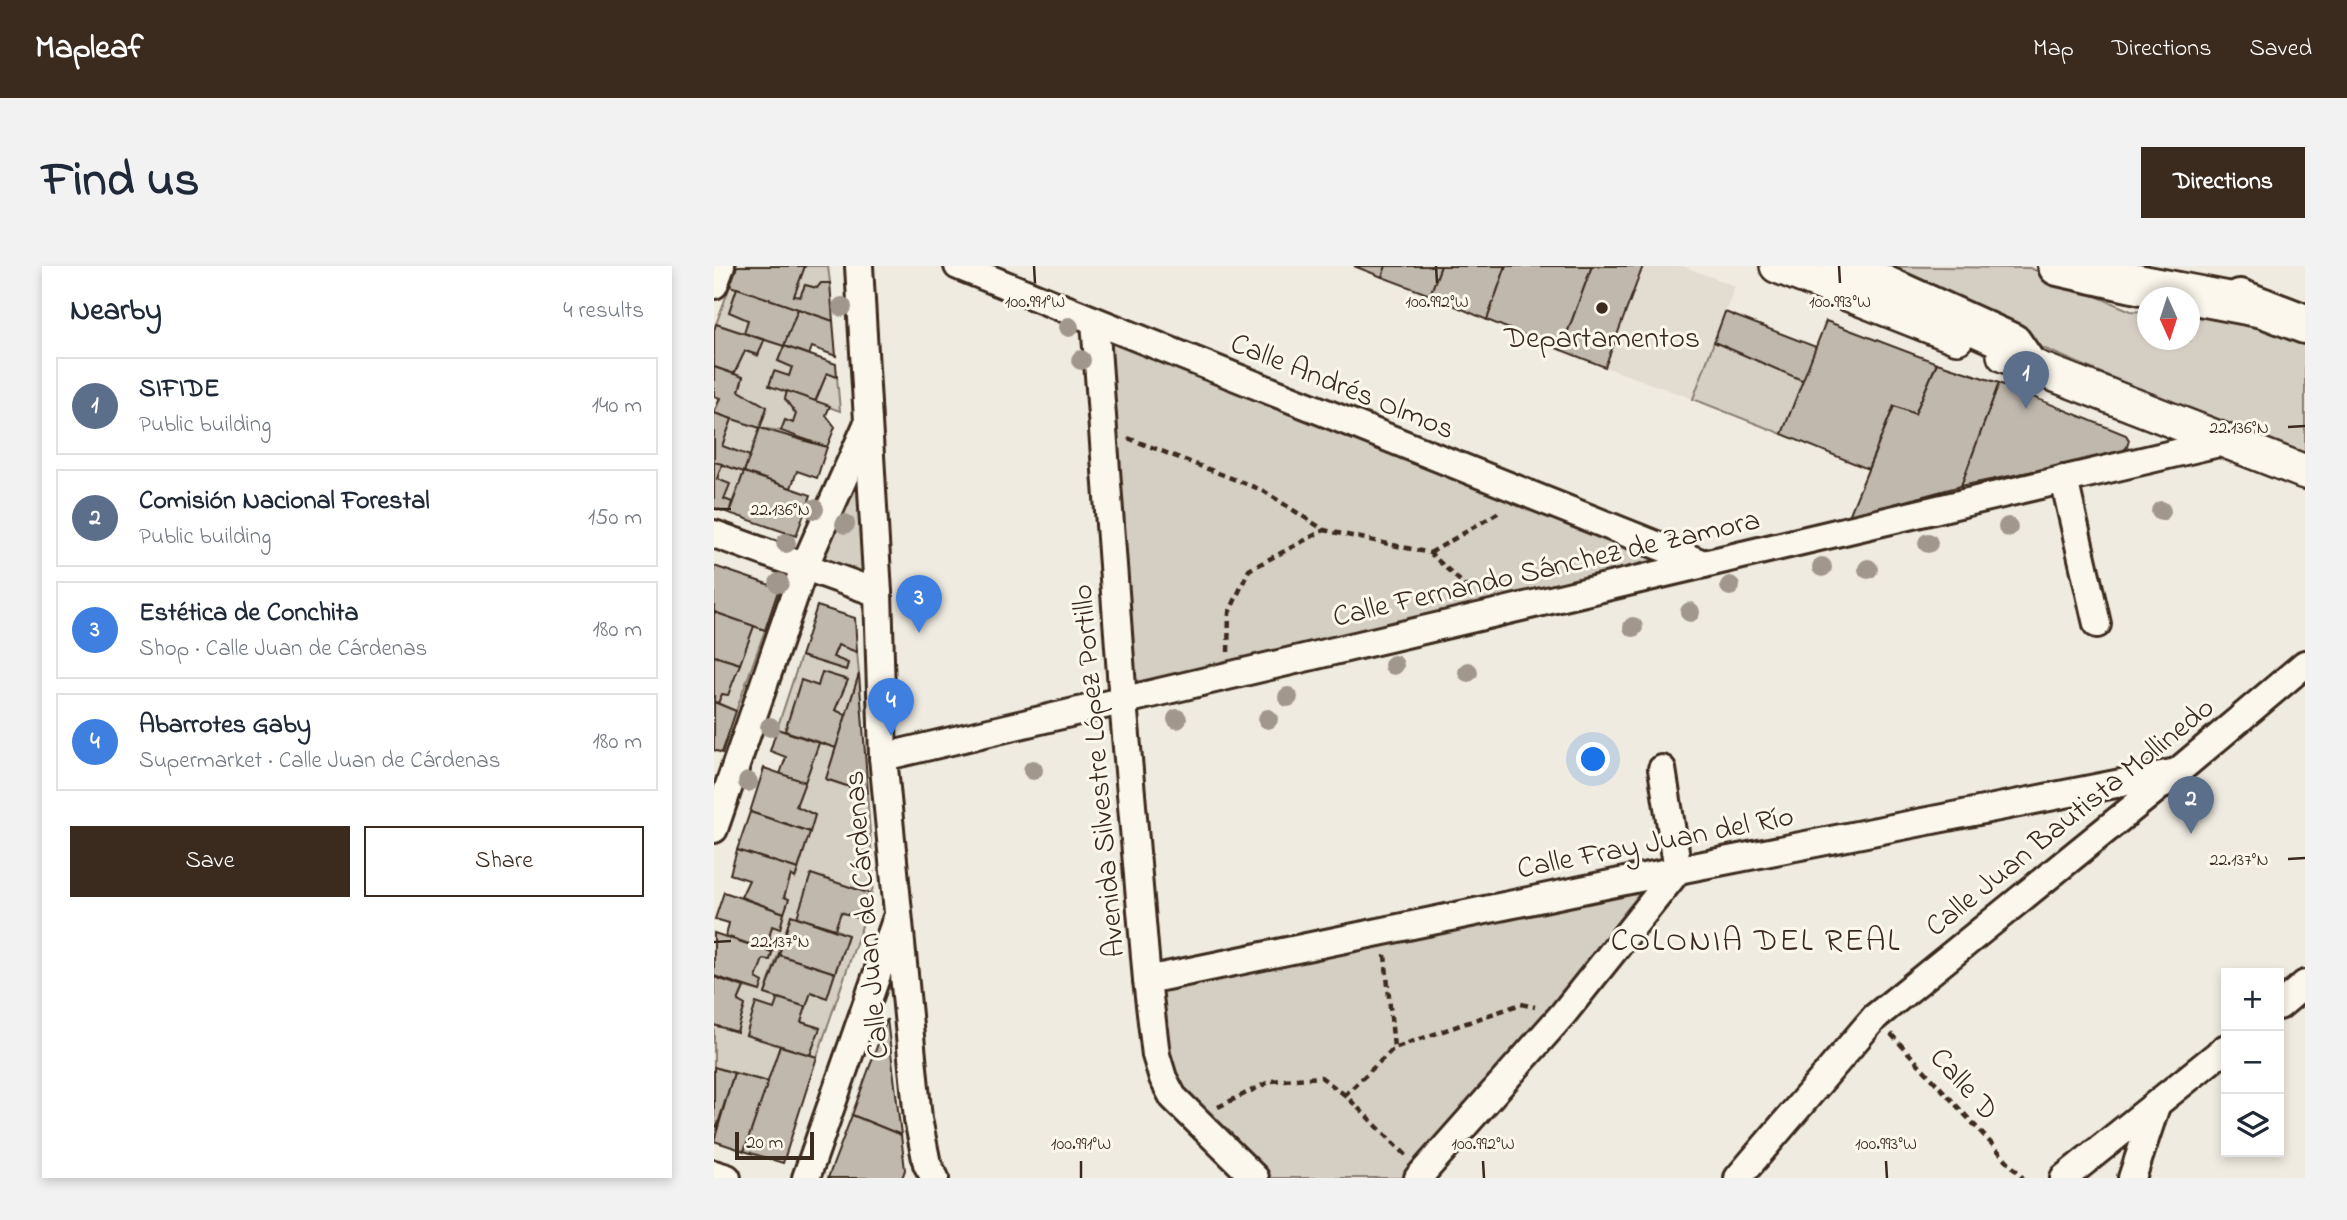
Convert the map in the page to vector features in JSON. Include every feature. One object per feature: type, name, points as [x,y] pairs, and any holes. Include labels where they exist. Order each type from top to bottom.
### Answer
[{"type":"highway","points":[[1842,266],[2012,343],[2027,365]]},
{"type":"highway","points":[[2058,266],[2263,308]]},
{"type":"highway","points":[[2156,266],[2305,324]]},
{"type":"main road","points":[[1777,266],[2305,472]]},
{"type":"street","points":[[714,285],[721,266]]},
{"type":"street","name":"Calle Juan de Cárdenas","points":[[859,266],[878,593],[883,757],[918,1119],[927,1164],[935,1178]]},
{"type":"street","name":"Calle Andrés Olmos","points":[[958,266],[1704,564]]},
{"type":"street","name":"Avenida Silvestre López Portillo","points":[[1095,321],[1123,701],[1156,1055],[1163,1078],[1173,1097],[1255,1178]]},
{"type":"street","points":[[714,829],[805,565],[869,421]]},
{"type":"street","name":"Calle Fernando Sánchez de Zamora","points":[[883,757],[2223,442]]},
{"type":"street","points":[[2064,479],[2097,624]]},
{"type":"street","points":[[714,534],[878,593]]},
{"type":"street","name":"Calle Juan Bautista Mollinedo","points":[[1738,1178],[1875,1017],[2178,772],[2305,664]]},
{"type":"street","points":[[1421,1175],[1563,1014],[1678,870],[1662,769]]},
{"type":"street","name":"Calle Fray Juan del Río","points":[[1147,980],[1678,870],[2178,772]]},
{"type":"street","points":[[806,1178],[899,912]]},
{"type":"street","points":[[2284,1002],[2305,984]]},
{"type":"street","points":[[2064,1178],[2221,1052]]},
{"type":"street","points":[[2132,1178],[2156,1106]]},
{"type":"street","points":[[714,1174],[727,1178]]},
{"type":"path","points":[[1103,429],[1262,490],[1324,530],[1430,553],[1496,613]]},
{"type":"path","points":[[1430,553],[1528,494]]},
{"type":"path","points":[[1228,677],[1229,612],[1249,570],[1324,530]]},
{"type":"path","points":[[1383,930],[1394,1048]]},
{"type":"path","points":[[1345,1096],[1394,1048],[1521,1004],[1563,1014]]},
{"type":"path","name":"Calle D","points":[[1875,1017],[2023,1178]]},
{"type":"path","points":[[1193,1119],[1271,1081],[1321,1077],[1345,1096],[1421,1175]]},
{"type":"shaded area","points":[[805,266],[828,266],[830,283],[821,283],[817,288],[805,285],[800,297],[794,296]]},
{"type":"shaded area","points":[[1643,266],[1682,266],[1735,286],[1693,399],[1605,367]]},
{"type":"shaded area","points":[[1851,266],[2030,268],[2137,311],[2137,350],[2200,350],[2200,317],[2246,321],[2305,344],[2305,457],[2230,428]]},
{"type":"shaded area","points":[[730,286],[737,288],[729,312],[748,320],[744,333],[716,324]]},
{"type":"shaded area","points":[[1095,321],[1704,564],[1123,701]]},
{"type":"shaded area","points":[[764,340],[784,346],[778,361],[792,367],[789,376],[774,372],[769,385],[787,391],[785,399],[796,414],[793,423],[785,420],[781,431],[760,428],[767,407],[739,391],[743,378],[734,374],[745,351],[758,356]]},
{"type":"shaded area","points":[[1714,342],[1804,381],[1782,434],[1693,399]]},
{"type":"shaded area","points":[[827,373],[837,377],[840,411],[815,402]]},
{"type":"shaded area","points":[[732,419],[760,428],[750,456],[722,446]]},
{"type":"shaded area","points":[[869,421],[878,593],[805,565]]},
{"type":"shaded area","points":[[722,464],[744,472],[732,502],[724,499],[729,484],[717,479]]},
{"type":"shaded area","points":[[754,626],[765,630],[736,711],[718,703],[722,694],[728,695]]},
{"type":"shaded area","points":[[838,645],[857,652],[859,674],[846,715],[835,710],[847,680],[822,673],[818,686],[801,680],[785,731],[777,729],[801,656],[846,670],[848,663],[833,657]]},
{"type":"shaded area","points":[[819,743],[836,748],[826,779],[867,793],[874,884],[871,894],[797,917],[791,916],[765,993],[778,998],[774,1009],[746,1035],[780,1046],[768,1082],[714,1067],[714,1025],[737,1032],[745,1006],[738,1001],[744,987],[760,991],[756,978],[763,959],[770,960],[776,942],[769,938],[772,926],[780,928],[788,900],[784,897],[791,875],[796,877],[815,815],[796,806]]},
{"type":"shaded area","points":[[1678,870],[1418,1178],[1255,1178],[1173,1097],[1147,980]]},
{"type":"shaded area","points":[[841,912],[864,920],[817,1057],[810,1055],[820,1028],[801,1022],[811,992],[827,997],[848,935],[835,929]]},
{"type":"building","points":[[737,266],[805,266],[794,296],[800,297],[805,285],[817,288],[821,283],[830,283],[833,321],[730,286]]},
{"type":"building","points":[[1354,266],[1386,266],[1382,277]]},
{"type":"building","points":[[1386,266],[1441,266],[1430,295],[1382,277]]},
{"type":"building","name":"Departamentos","points":[[1441,266],[1506,266],[1487,320],[1430,295]]},
{"type":"building","points":[[1506,266],[1592,266],[1561,350],[1487,320]]},
{"type":"building","name":"Departamentos","points":[[1592,266],[1643,266],[1605,367],[1561,350]]},
{"type":"building","points":[[737,288],[798,309],[784,346],[744,333],[748,320],[729,312]]},
{"type":"building","points":[[798,309],[833,321],[836,356],[812,347],[809,355],[784,346]]},
{"type":"building","points":[[1725,312],[1816,347],[1804,381],[1714,342]]},
{"type":"building","points":[[1826,321],[1937,363],[1915,414],[1894,406],[1868,469],[1782,434]]},
{"type":"building","points":[[716,324],[764,340],[758,355],[745,351],[734,374],[714,367]]},
{"type":"building","points":[[784,346],[836,364],[837,377],[827,373],[815,402],[769,386],[774,371],[789,376],[792,367],[778,361]]},
{"type":"building","points":[[1937,363],[1999,383],[1961,486],[1849,516],[1894,406],[1915,414]]},
{"type":"building","points":[[714,367],[743,377],[739,391],[767,407],[760,428],[714,413],[720,398],[714,396]]},
{"type":"building","points":[[1999,383],[2126,435],[2129,440],[2127,447],[2121,453],[1961,486]]},
{"type":"building","points":[[787,391],[830,406],[826,415],[835,427],[827,447],[781,431],[785,420],[793,423],[796,414],[785,399]]},
{"type":"building","points":[[714,413],[732,419],[722,446],[750,456],[744,472],[714,462]]},
{"type":"building","points":[[760,428],[827,447],[817,478],[797,471],[791,488],[744,472]]},
{"type":"building","points":[[714,462],[722,464],[717,479],[730,484],[724,499],[732,502],[729,513],[714,508]]},
{"type":"building","points":[[744,472],[811,495],[796,536],[729,513]]},
{"type":"building","points":[[714,566],[779,588],[765,630],[714,612]]},
{"type":"building","points":[[817,606],[855,618],[857,652],[838,645],[833,657],[848,663],[846,670],[801,656]]},
{"type":"building","points":[[714,612],[754,626],[740,664],[714,656]]},
{"type":"building","points":[[714,656],[740,664],[728,695],[722,694],[718,703],[714,702]]},
{"type":"building","points":[[822,672],[848,680],[835,710],[846,715],[836,748],[785,731],[801,680],[818,686]]},
{"type":"building","points":[[859,674],[868,793],[826,779]]},
{"type":"building","points":[[714,702],[736,711],[722,753],[714,750]]},
{"type":"building","points":[[777,729],[819,743],[805,782],[780,774],[786,757],[770,751]]},
{"type":"building","points":[[764,768],[805,782],[796,806],[815,815],[810,832],[750,812]]},
{"type":"building","points":[[750,812],[810,832],[798,869],[737,850]]},
{"type":"building","points":[[737,850],[798,869],[795,878],[791,875],[784,897],[789,899],[784,913],[741,897],[749,880],[730,874]]},
{"type":"building","points":[[811,874],[871,894],[864,920],[841,912],[835,929],[797,917]]},
{"type":"building","points":[[724,892],[784,913],[780,929],[772,926],[769,938],[776,941],[772,952],[726,936],[729,923],[715,919]]},
{"type":"building","points":[[791,915],[848,935],[835,973],[779,955]]},
{"type":"building","points":[[714,933],[772,952],[770,960],[763,959],[756,978],[763,982],[760,991],[714,976]]},
{"type":"building","points":[[779,955],[835,973],[827,998],[811,992],[806,1007],[765,994]]},
{"type":"building","points":[[714,977],[744,987],[738,1001],[745,1005],[737,1032],[714,1025]]},
{"type":"building","points":[[778,998],[806,1007],[801,1022],[820,1028],[810,1055],[746,1035],[756,1003],[774,1009]]},
{"type":"building","points":[[887,1019],[901,1135],[852,1115]]},
{"type":"building","points":[[780,1046],[817,1057],[783,1163],[744,1151]]},
{"type":"building","points":[[714,1067],[734,1073],[717,1127],[714,1126]]},
{"type":"building","points":[[734,1073],[768,1082],[744,1151],[714,1141]]},
{"type":"building","points":[[852,1115],[901,1135],[905,1170],[902,1178],[828,1178]]},
{"type":"place","name":"Departamentos","points":[[1602,308]]},
{"type":"place","name":"SIFIDE","points":[[2026,409]]},
{"type":"place","name":"Estética de Conchita","points":[[919,633]]},
{"type":"place","name":"Abarrotes Gaby","points":[[891,736]]},
{"type":"place","name":"Comisión Nacional Forestal","points":[[2191,834]]},
{"type":"district","name":"COLONIA DEL REAL","points":[[1756,939]]}]
